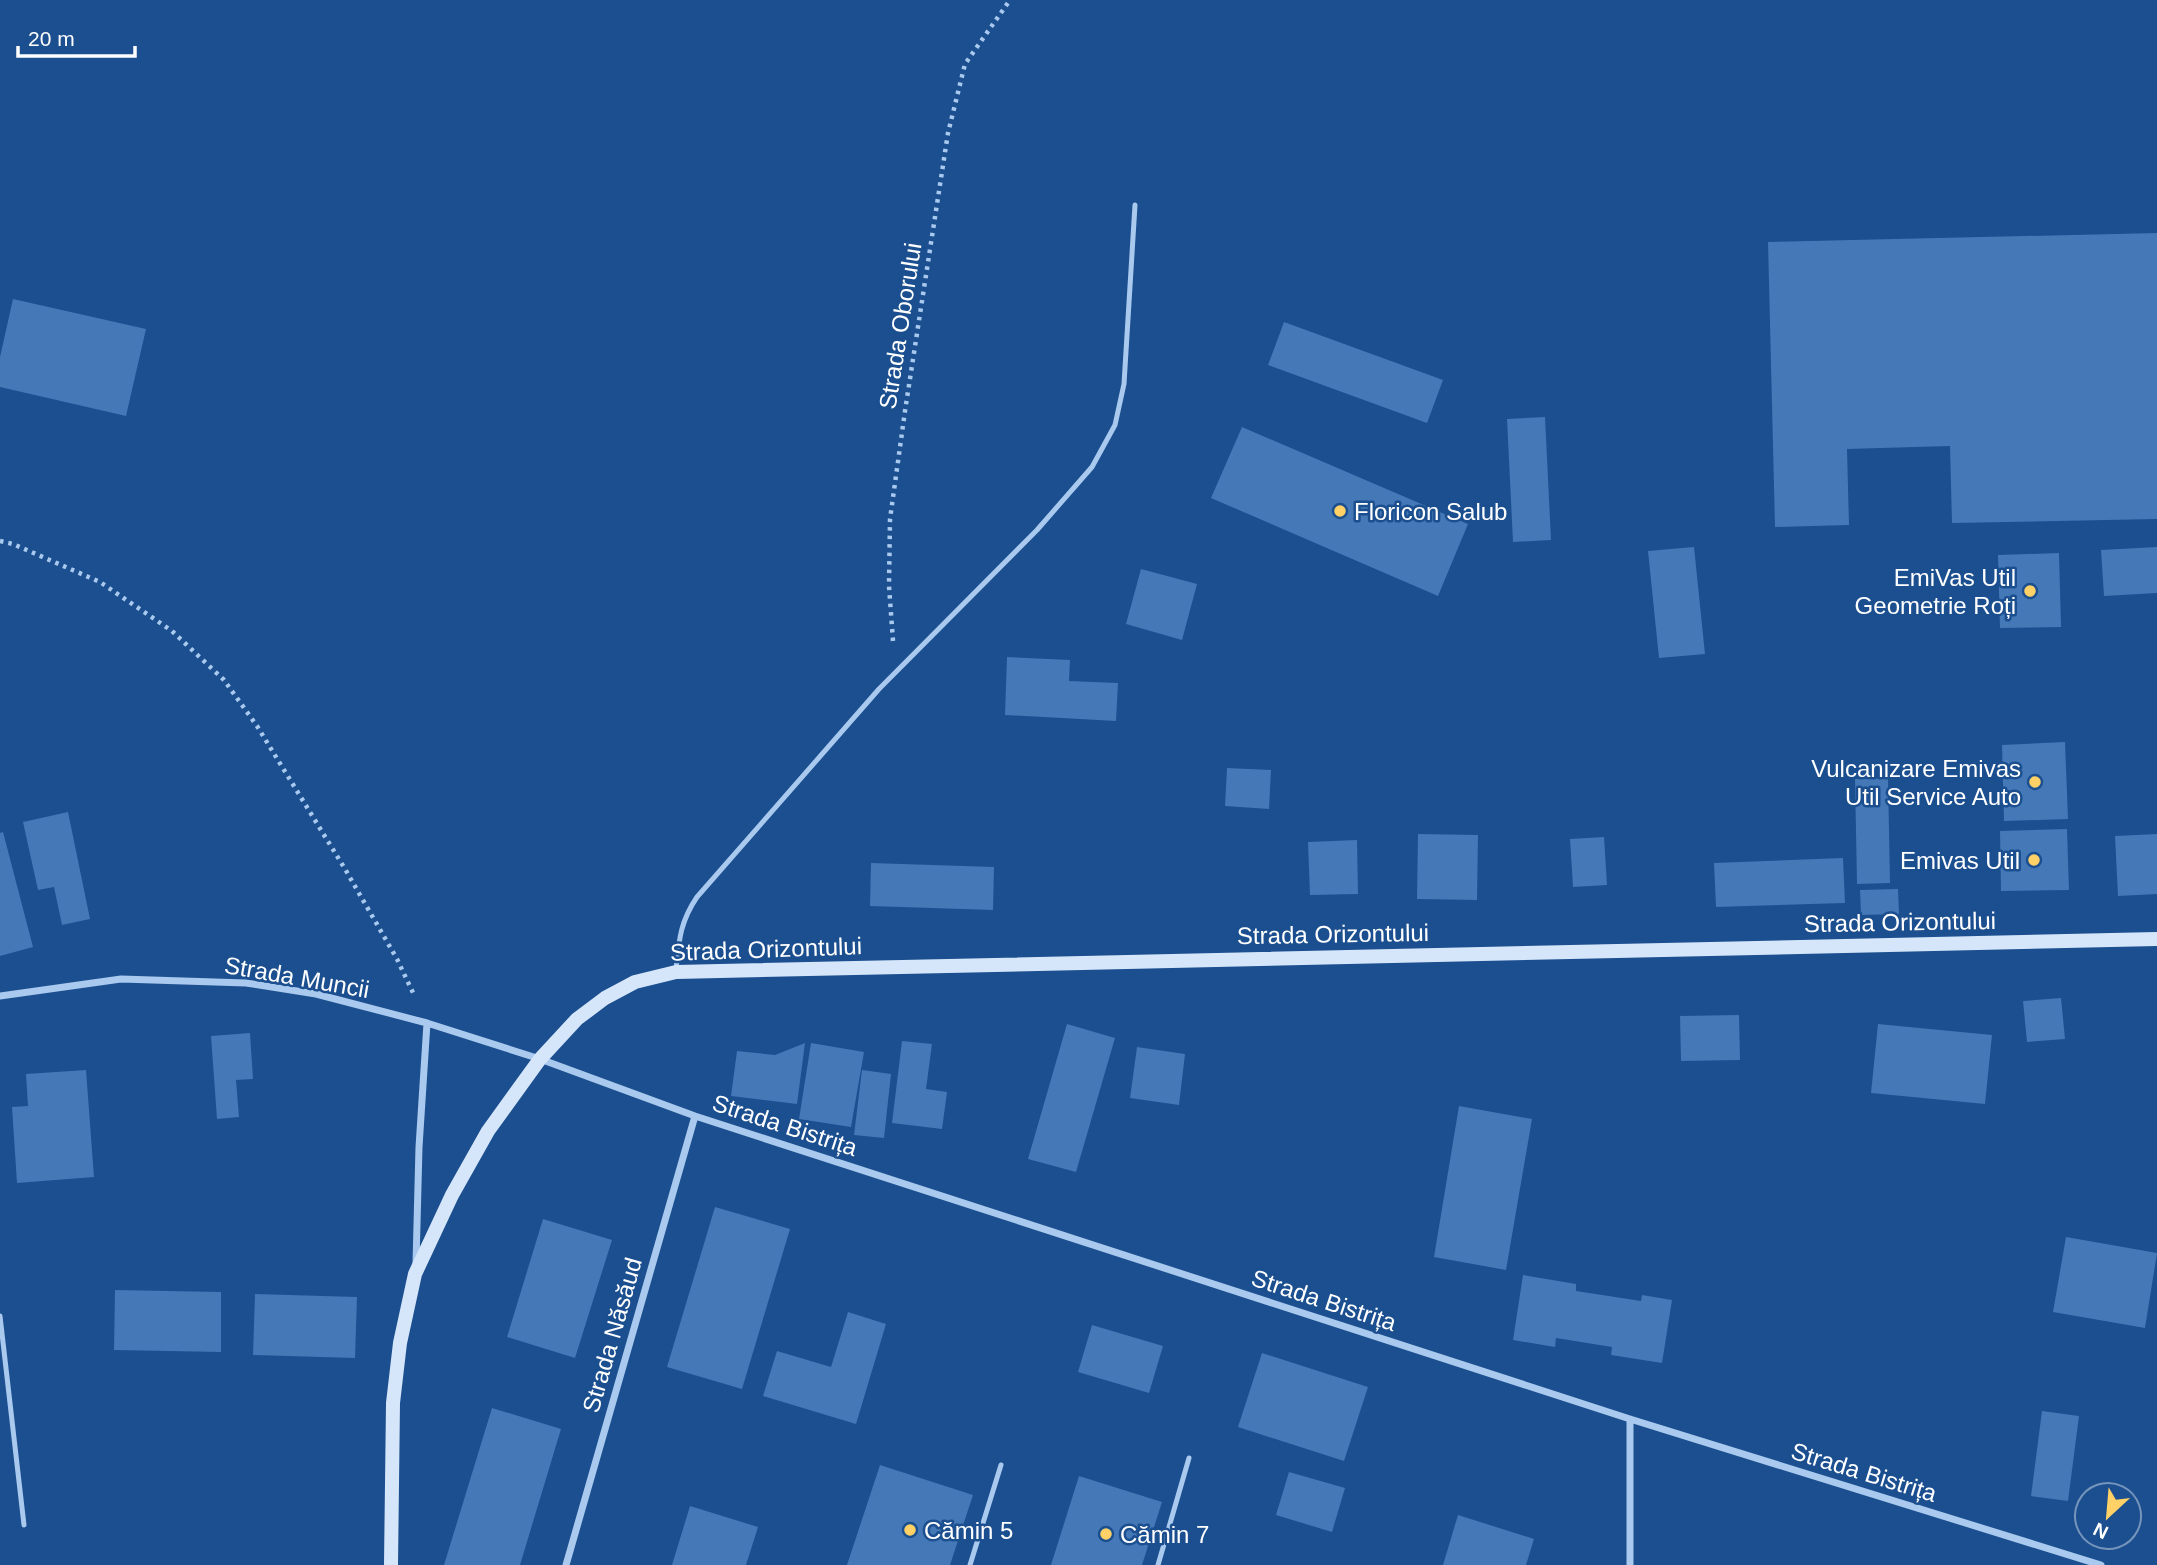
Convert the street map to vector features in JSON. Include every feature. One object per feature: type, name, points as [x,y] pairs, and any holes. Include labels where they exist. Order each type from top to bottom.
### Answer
[{"type":"main road","name":"Strada Orizontului","points":[[391,1565],[393,1404],[400,1343],[415,1274],[452,1195],[488,1131],[540,1059],[577,1019],[605,998],[635,982],[676,972],[2157,939]]},
{"type":"street","name":"Strada Muncii","points":[[0,996],[121,979],[246,983],[316,995],[427,1023],[540,1059]]},
{"type":"street","points":[[415,1274],[427,1023]]},
{"type":"street","name":"Strada Bistrița","points":[[540,1059],[695,1116],[1630,1419],[2101,1565]]},
{"type":"street","name":"Strada Năsăud","points":[[566,1565],[695,1116]]},
{"type":"street","points":[[1630,1419],[1630,1565]]},
{"type":"lane","points":[[676,972],[679,934],[685,914],[697,897],[895,673],[1037,530],[1092,467],[1115,425],[1124,384],[1135,205]]},
{"type":"lane","points":[[0,1316],[24,1525]]},
{"type":"lane","points":[[1158,1565],[1189,1458]]},
{"type":"lane","points":[[970,1565],[1001,1465]]},
{"type":"path","name":"Strada Oborului","points":[[895,673],[889,586],[890,519],[948,133],[965,64],[1010,0]]},
{"type":"path","points":[[0,541],[13,544],[100,582],[172,631],[224,680],[257,726],[345,869],[397,959],[427,1023]]},
{"type":"building","points":[[2157,233],[2157,519],[1952,523],[1950,446],[1847,449],[1849,525],[1775,527],[1768,242]]},
{"type":"building","points":[[13,299],[146,329],[126,416],[0,387],[0,357]]},
{"type":"building","points":[[1284,322],[1443,380],[1427,423],[1268,365]]},
{"type":"building","points":[[1545,417],[1551,540],[1513,542],[1507,419]]},
{"type":"building","name":"Floricon Salub","points":[[1242,427],[1468,524],[1438,596],[1211,498]]},
{"type":"building","points":[[1694,547],[1705,654],[1659,658],[1648,551]]},
{"type":"building","points":[[2157,547],[2157,593],[2104,596],[2101,550]]},
{"type":"building","name":"EmiVas Util Geometrie Roți","points":[[2059,553],[2061,627],[2000,628],[1998,555]]},
{"type":"building","points":[[1141,569],[1197,584],[1182,640],[1126,624]]},
{"type":"building","points":[[1007,657],[1070,660],[1069,681],[1118,683],[1116,721],[1005,715]]},
{"type":"building","name":"Vulcanizare Emivas Util Service Auto","points":[[2065,742],[2068,819],[2004,821],[2002,745]]},
{"type":"building","points":[[1227,768],[1271,770],[1269,809],[1225,806]]},
{"type":"building","points":[[1888,778],[1890,883],[1857,884],[1855,779]]},
{"type":"building","points":[[68,812],[90,919],[62,925],[54,887],[38,890],[23,822]]},
{"type":"building","name":"Emivas Util","points":[[2067,829],[2069,890],[2001,891],[2000,831]]},
{"type":"building","points":[[3,832],[33,947],[0,956],[0,833]]},
{"type":"building","points":[[1418,834],[1478,835],[1477,900],[1417,899]]},
{"type":"building","points":[[2157,834],[2157,894],[2118,896],[2115,836]]},
{"type":"building","points":[[1604,837],[1607,885],[1573,887],[1570,839]]},
{"type":"building","points":[[1357,840],[1358,894],[1310,895],[1308,842]]},
{"type":"building","points":[[1843,858],[1845,903],[1716,907],[1714,863]]},
{"type":"building","points":[[871,863],[994,867],[993,910],[870,906]]},
{"type":"building","points":[[1898,889],[1899,914],[1861,915],[1860,890]]},
{"type":"building","points":[[2061,998],[2065,1039],[2027,1042],[2023,1001]]},
{"type":"building","points":[[1739,1015],[1740,1060],[1681,1061],[1680,1016]]},
{"type":"building","points":[[1067,1024],[1115,1038],[1076,1172],[1028,1159]]},
{"type":"building","points":[[1878,1024],[1992,1035],[1985,1104],[1871,1093]]},
{"type":"building","points":[[250,1033],[253,1079],[236,1080],[239,1117],[217,1119],[211,1036]]},
{"type":"building","points":[[902,1041],[932,1044],[926,1089],[947,1092],[942,1129],[892,1123]]},
{"type":"building","points":[[805,1043],[797,1104],[731,1096],[737,1051],[775,1055]]},
{"type":"building","points":[[811,1043],[864,1052],[851,1127],[799,1119]]},
{"type":"building","points":[[1137,1047],[1185,1054],[1179,1105],[1130,1098]]},
{"type":"building","points":[[86,1070],[94,1177],[17,1183],[12,1107],[28,1106],[26,1074]]},
{"type":"building","points":[[862,1070],[891,1074],[884,1138],[854,1135]]},
{"type":"building","points":[[1459,1106],[1532,1119],[1506,1270],[1434,1257]]},
{"type":"building","points":[[715,1207],[790,1229],[742,1389],[667,1367]]},
{"type":"building","points":[[543,1219],[612,1240],[575,1358],[507,1337]]},
{"type":"building","points":[[2066,1237],[2157,1253],[2145,1328],[2053,1312]]},
{"type":"building","points":[[1523,1275],[1576,1284],[1576,1291],[1641,1301],[1642,1295],[1672,1300],[1662,1363],[1611,1355],[1612,1347],[1556,1338],[1555,1347],[1513,1340]]},
{"type":"building","points":[[115,1290],[221,1292],[221,1352],[114,1350]]},
{"type":"building","points":[[255,1294],[357,1297],[355,1358],[253,1355]]},
{"type":"building","points":[[848,1312],[886,1324],[856,1424],[763,1396],[777,1351],[831,1367]]},
{"type":"building","points":[[1092,1325],[1163,1346],[1149,1393],[1078,1372]]},
{"type":"building","points":[[1262,1353],[1368,1387],[1344,1461],[1238,1427]]},
{"type":"building","points":[[492,1408],[561,1429],[520,1565],[444,1565]]},
{"type":"building","points":[[2042,1411],[2079,1416],[2068,1501],[2031,1496]]},
{"type":"building","name":"Cămin 5","points":[[880,1465],[973,1495],[950,1565],[847,1565]]},
{"type":"building","points":[[1289,1472],[1345,1488],[1332,1532],[1276,1515]]},
{"type":"building","name":"Cămin 7","points":[[1079,1476],[1162,1502],[1142,1565],[1051,1565]]},
{"type":"building","points":[[690,1506],[758,1527],[746,1565],[672,1565]]},
{"type":"building","points":[[1458,1515],[1534,1539],[1526,1565],[1443,1565]]},
{"type":"place","name":"Floricon Salub","points":[[1340,511]]},
{"type":"place","name":"EmiVas Util Geometrie Roți","points":[[2030,591]]},
{"type":"place","name":"Vulcanizare Emivas Util Service Auto","points":[[2035,782]]},
{"type":"place","name":"Emivas Util","points":[[2034,860]]},
{"type":"place","name":"Cămin 5","points":[[910,1530]]},
{"type":"place","name":"Cămin 7","points":[[1106,1534]]}]
